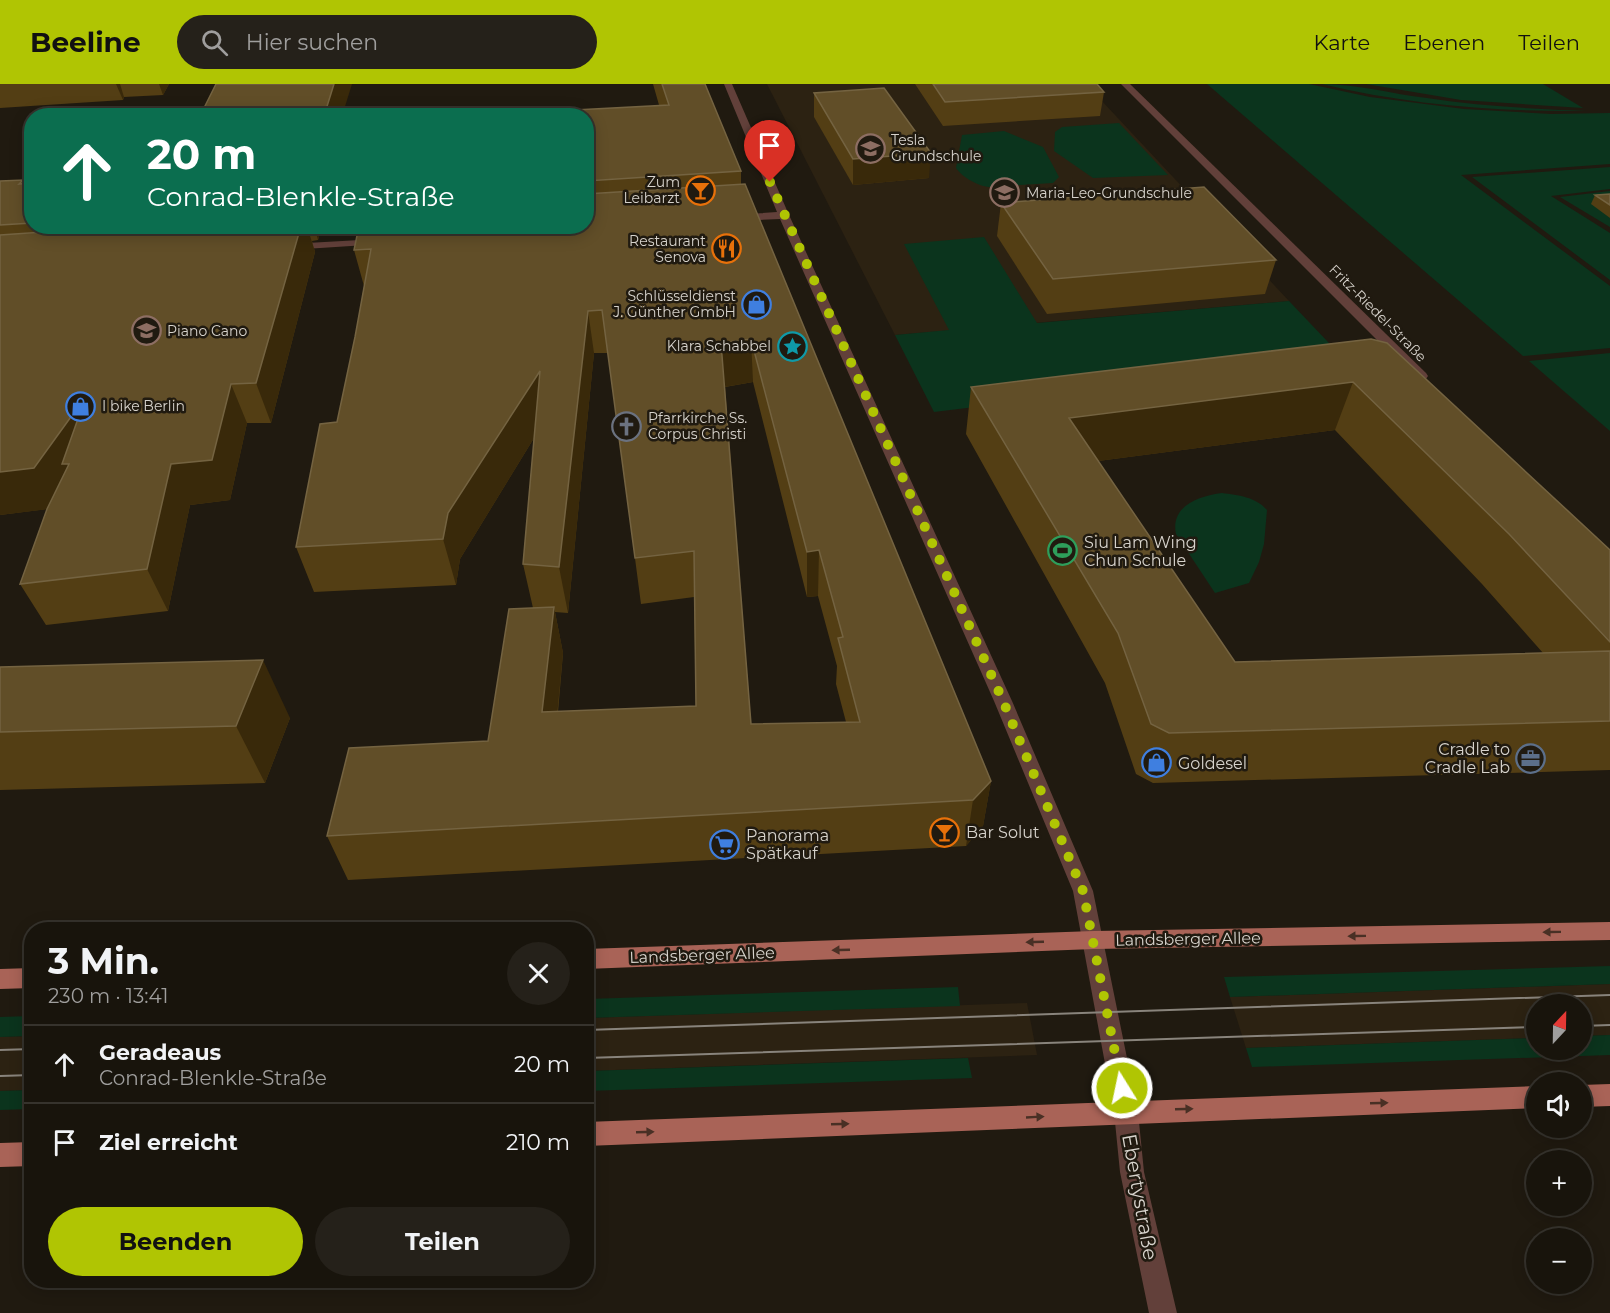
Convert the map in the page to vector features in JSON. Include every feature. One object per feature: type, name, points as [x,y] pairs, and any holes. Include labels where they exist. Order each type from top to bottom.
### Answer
[{"type":"main road","name":"Landsberger Allee","points":[[594,959],[1094,940],[1610,931]]},
{"type":"main road","points":[[0,979],[24,978]]},
{"type":"main road","points":[[1592,1096],[1610,1095]]},
{"type":"main road","points":[[594,1134],[1526,1098]]},
{"type":"main road","points":[[0,1155],[24,1154]]},
{"type":"street","name":"Ebertystraße","points":[[728,84],[784,215],[1007,711],[1083,891],[1126,1112],[1132,1172],[1163,1313]]},
{"type":"street","name":"Fritz-Riedel-Straße","points":[[1125,84],[1427,382]]},
{"type":"street","points":[[727,219],[784,215]]},
{"type":"street","points":[[277,248],[396,240]]},
{"type":"shaded area","name":"Maria-Leo-Grundschule","points":[[767,84],[1086,84],[1289,301],[895,335]]},
{"type":"shaded area","points":[[1610,984],[1610,1035],[1592,1036],[1592,994],[1526,994],[1526,1038],[1246,1048],[1230,997]]},
{"type":"shaded area","points":[[1027,1003],[1037,1055],[594,1071],[594,1018]]},
{"type":"shaded area","points":[[24,1036],[24,1090],[0,1091],[0,1037]]},
{"type":"green space","points":[[1207,84],[1309,84],[1370,97],[1464,109],[1551,114],[1610,113],[1610,164],[1461,175],[1610,286],[1610,348],[1523,356]]},
{"type":"green space","points":[[1322,84],[1467,103],[1587,111],[1454,106],[1388,97]]},
{"type":"green space","points":[[1366,84],[1543,84],[1583,108],[1461,100]]},
{"type":"green space","points":[[1119,123],[1168,175],[1093,178],[1054,151],[1055,132],[1062,127]]},
{"type":"green space","points":[[1004,131],[1043,147],[1059,177],[1053,183],[989,187],[966,178],[956,168],[962,135]]},
{"type":"green space","points":[[1610,167],[1610,189],[1551,196],[1610,233],[1610,280],[1472,177]]},
{"type":"green space","points":[[1610,191],[1610,227],[1560,197]]},
{"type":"green space","points":[[984,237],[1037,323],[1289,301],[1347,362],[934,412],[895,335],[949,330],[904,244]]},
{"type":"green space","points":[[1610,353],[1610,431],[1529,361]]},
{"type":"green space","points":[[1222,493],[1252,499],[1267,510],[1264,544],[1249,583],[1215,593],[1176,534],[1175,524],[1177,516],[1188,504]]},
{"type":"green space","points":[[1610,966],[1610,984],[1230,997],[1224,977]]},
{"type":"green space","points":[[958,987],[960,1006],[594,1018],[594,999]]},
{"type":"green space","points":[[24,1016],[24,1036],[0,1037],[0,1017]]},
{"type":"green space","points":[[1610,1035],[1610,1055],[1592,1056],[1592,1036]]},
{"type":"green space","points":[[1526,1038],[1526,1058],[1252,1067],[1246,1048]]},
{"type":"green space","points":[[968,1058],[972,1078],[594,1091],[594,1071]]},
{"type":"green space","points":[[24,1090],[24,1109],[0,1110],[0,1091]]},
{"type":"building","points":[[216,84],[334,84],[326,108],[204,108]]},
{"type":"building","points":[[662,84],[705,84],[741,171],[594,180],[594,109],[669,105]]},
{"type":"building","points":[[933,84],[1097,84],[1104,92],[945,102]]},
{"type":"building","points":[[884,88],[931,153],[853,159],[814,93]]},
{"type":"building","points":[[23,180],[19,184],[24,184],[24,224],[0,225],[0,181]]},
{"type":"building","points":[[745,184],[991,781],[973,800],[327,836],[349,748],[488,741],[509,609],[554,607],[542,712],[696,706],[694,551],[635,558],[602,310],[588,311],[559,567],[523,564],[540,371],[448,513],[443,539],[296,547],[320,424],[337,422],[355,337],[371,249],[354,250],[357,234],[594,234],[594,193]],"holes":[[[751,339],[807,552],[819,550],[843,637],[838,638],[860,722],[751,724],[721,343]]]},
{"type":"building","points":[[1204,187],[1276,260],[1053,279],[1001,203]]},
{"type":"building","points":[[1610,194],[1610,205],[1595,195]]},
{"type":"building","points":[[299,234],[256,383],[231,384],[212,460],[171,464],[147,569],[20,584],[47,509],[69,464],[62,464],[86,396],[34,468],[0,472],[0,235]]},
{"type":"building","points":[[1371,339],[1387,343],[1610,550],[1610,642],[1509,534],[1353,382],[1069,418],[1235,662],[1610,651],[1610,721],[1169,733],[1151,724],[1118,633],[971,387]]},
{"type":"building","points":[[263,660],[236,726],[0,732],[0,667]]},
{"type":"tram line","points":[[594,1030],[1610,995]]},
{"type":"tram line","points":[[1592,1026],[1610,1025]]},
{"type":"tram line","points":[[594,1058],[1526,1027]]},
{"type":"tram line","points":[[0,1050],[24,1049]]},
{"type":"tram line","points":[[0,1076],[24,1075]]},
{"type":"place","name":"Tesla Grundschule","points":[[870,148]]},
{"type":"place","name":"Zum Leibarzt","points":[[701,190]]},
{"type":"place","name":"Maria-Leo-Grundschule","points":[[1005,193]]},
{"type":"place","name":"Restaurant Senova","points":[[727,249]]},
{"type":"place","name":"Schlüsseldienst J. Günther GmbH","points":[[757,304]]},
{"type":"place","name":"Piano Cano","points":[[146,331]]},
{"type":"place","name":"Klara Schabbel","points":[[792,346]]},
{"type":"place","name":"I bike Berlin","points":[[81,406]]},
{"type":"place","name":"Pfarrkirche Ss. Corpus Christi","points":[[627,426]]},
{"type":"place","name":"Siu Lam Wing Chun Schule","points":[[1063,551]]},
{"type":"place","name":"Cradle to Cradle Lab","points":[[1531,758]]},
{"type":"place","name":"Goldesel","points":[[1157,763]]},
{"type":"place","name":"Bar Solut","points":[[945,832]]},
{"type":"place","name":"Panorama Spätkauf","points":[[725,844]]},
{"type":"route","points":[[770,182],[1003,701],[1083,891],[1122,1088]]}]
